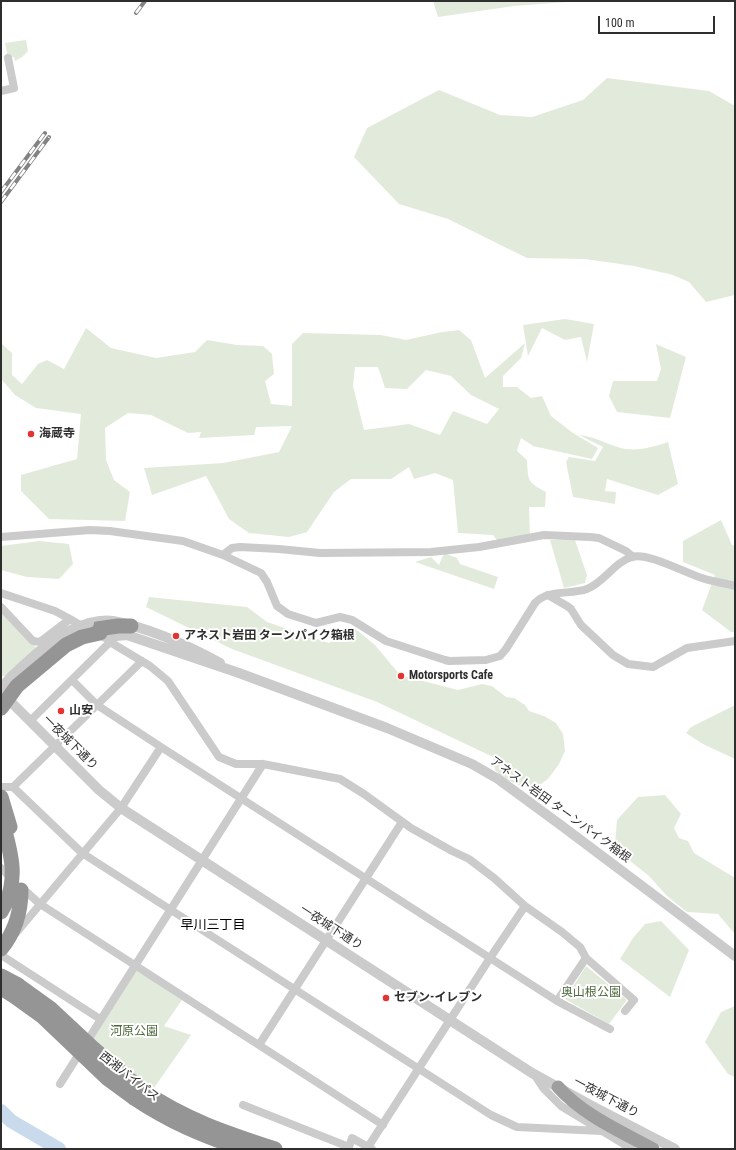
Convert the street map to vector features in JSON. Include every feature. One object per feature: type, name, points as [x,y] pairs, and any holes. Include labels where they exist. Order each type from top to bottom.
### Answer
[{"type":"highway","points":[[4,703],[17,686],[66,646],[82,637],[100,633],[116,633],[129,630]]},
{"type":"highway","points":[[1,797],[17,855],[21,890],[20,907],[16,923],[11,935],[1,950]]},
{"type":"highway","points":[[1,817],[10,848],[13,870],[10,893],[1,912]]},
{"type":"highway","name":"西湘バイパス","points":[[1,976],[18,985],[50,1008],[94,1049],[138,1094],[151,1110],[198,1134],[242,1149]]},
{"type":"highway","name":"西湘バイパス","points":[[1,988],[43,1017],[108,1079],[221,1131],[275,1149]]},
{"type":"highway","points":[[558,1087],[569,1100],[585,1111],[652,1149]]},
{"type":"street","points":[[1,91],[14,88],[8,58]]},
{"type":"street","points":[[1,537],[90,530],[110,531],[183,541],[223,555],[261,574],[267,582],[276,606],[288,614],[316,623],[340,617],[346,618],[352,620],[386,641],[449,661],[486,660],[500,656],[506,650],[538,599],[548,595],[589,588],[621,562],[633,557],[646,557],[702,578],[735,586]]},
{"type":"street","points":[[223,555],[232,548],[240,547],[320,553],[431,552],[478,547],[544,535],[599,538],[626,551],[633,557]]},
{"type":"street","points":[[1,593],[55,611],[100,633],[150,666],[168,681],[219,758],[236,764],[263,764],[340,779],[364,794],[402,822],[452,851],[469,859],[494,878],[525,906],[562,932],[580,947],[586,958],[634,1000],[625,1011]]},
{"type":"street","points":[[548,595],[571,609],[582,625],[613,655],[628,664],[653,667],[687,648],[735,641]]},
{"type":"street","points":[[1,607],[33,641],[40,642],[70,619]]},
{"type":"street","points":[[1,688],[12,676],[48,645],[66,632],[78,626],[100,633]]},
{"type":"street","name":"アネスト岩田 ターンパイク箱根","points":[[129,630],[186,645],[240,673],[329,705],[434,747],[472,764],[498,779],[735,956]]},
{"type":"street","points":[[30,721],[72,680],[100,633]]},
{"type":"street","points":[[4,703],[73,649],[100,633]]},
{"type":"street","points":[[1,788],[14,787],[142,661]]},
{"type":"street","points":[[72,680],[97,705],[241,800],[490,958],[558,1000],[610,1029]]},
{"type":"street","name":"一夜城下通り","points":[[1,692],[4,703],[30,721],[99,790],[121,808],[532,1072],[675,1149]]},
{"type":"street","points":[[1,950],[121,808],[161,748]]},
{"type":"street","points":[[60,1084],[263,764]]},
{"type":"street","points":[[14,787],[82,854],[491,1115],[517,1127],[601,1131]]},
{"type":"street","points":[[259,1045],[402,822]]},
{"type":"street","points":[[1,868],[40,904],[383,1125]]},
{"type":"street","points":[[243,1105],[349,1147],[352,1138],[370,1148],[383,1125],[525,906]]},
{"type":"street","points":[[1,955],[100,1019]]},
{"type":"street","points":[[558,1000],[586,958]]},
{"type":"street","points":[[532,1072],[544,1089],[561,1106],[632,1149]]},
{"type":"green space","points":[[433,1],[568,2],[514,6],[438,17]]},
{"type":"green space","points":[[26,40],[28,51],[22,57],[15,61],[14,57],[8,58],[5,43]]},
{"type":"green space","points":[[607,78],[709,91],[735,106],[735,295],[706,302],[689,282],[673,275],[634,266],[585,259],[527,258],[448,219],[399,204],[354,157],[367,128],[439,90],[500,115],[532,117],[583,100]]},
{"type":"green space","points":[[565,319],[594,324],[587,362],[581,337],[565,340],[542,328],[528,356],[523,325]]},
{"type":"green space","points":[[86,328],[111,348],[156,358],[195,352],[207,340],[237,345],[263,346],[272,354],[274,374],[265,381],[271,404],[292,406],[292,344],[303,333],[381,335],[406,340],[459,330],[471,340],[485,378],[525,343],[521,358],[503,376],[503,387],[517,387],[531,398],[542,396],[551,416],[573,433],[598,448],[592,459],[533,446],[521,438],[517,451],[527,460],[530,480],[546,492],[545,507],[529,507],[530,539],[500,544],[493,535],[458,533],[453,480],[435,473],[414,479],[409,467],[391,479],[351,479],[334,492],[307,532],[289,537],[249,533],[229,519],[206,476],[152,495],[144,468],[223,463],[279,452],[292,426],[256,427],[254,435],[199,438],[201,432],[188,433],[151,415],[128,413],[105,428],[106,460],[114,480],[130,492],[125,521],[49,519],[21,491],[21,475],[77,459],[81,414],[36,408],[15,395],[1,379],[1,343],[12,353],[12,375],[22,384],[38,364],[47,360],[64,369]],"holes":[[[355,367],[378,367],[385,388],[407,389],[426,370],[451,376],[471,395],[499,409],[487,424],[453,411],[440,435],[409,424],[364,430],[353,386]]]},
{"type":"green space","points":[[656,344],[686,357],[670,418],[617,412],[609,396],[613,381],[657,381],[661,369]]},
{"type":"green space","points":[[579,435],[627,449],[657,446],[668,442],[678,484],[658,495],[607,479],[605,491],[616,492],[615,504],[573,497],[566,462],[569,457],[595,461],[603,447]]},
{"type":"green space","points":[[721,520],[732,545],[735,546],[735,632],[731,632],[702,610],[715,575],[683,562],[683,541]]},
{"type":"green space","points":[[550,540],[575,540],[587,575],[585,583],[564,588]]},
{"type":"green space","points":[[39,541],[69,544],[73,564],[59,579],[27,577],[1,570],[1,546]]},
{"type":"green space","points":[[444,553],[457,558],[460,564],[498,577],[494,589],[415,562],[431,557],[439,565]]},
{"type":"green space","points":[[149,597],[247,607],[267,622],[329,643],[353,627],[375,645],[400,675],[458,690],[482,684],[492,686],[506,697],[514,698],[525,705],[529,711],[544,716],[556,723],[563,734],[565,751],[559,764],[548,779],[538,786],[519,785],[503,778],[495,770],[493,757],[377,702],[232,649],[146,607]]},
{"type":"green space","points":[[1,612],[37,648],[6,676],[1,676]]},
{"type":"green space","points":[[735,705],[735,759],[703,744],[686,733],[691,727]]},
{"type":"green space","points":[[665,795],[681,814],[674,828],[679,838],[688,841],[694,853],[735,878],[735,934],[718,914],[687,912],[667,896],[649,876],[620,853],[615,844],[617,820],[638,797]]},
{"type":"green space","points":[[661,921],[689,950],[670,997],[620,959],[633,938],[645,924]]},
{"type":"green space","name":"奥山根公園","points":[[586,966],[627,1000],[609,1024],[565,999]]},
{"type":"green space","name":"河原公園","points":[[136,970],[182,1000],[164,1026],[191,1035],[154,1088],[136,1076],[92,1038]]},
{"type":"green space","points":[[735,1006],[735,1077],[728,1074],[705,1042],[721,1012]]},
{"type":"waterway","points":[[1,1111],[11,1121],[59,1149]]},
{"type":"railway","points":[[136,13],[145,1]]},
{"type":"railway","points":[[1,192],[45,133]]},
{"type":"railway","points":[[1,202],[49,137]]},
{"type":"place","name":"海蔵寺","points":[[31,434]]},
{"type":"place","name":"アネスト岩田 ターンパイク箱根","points":[[176,636]]},
{"type":"place","name":"Motorsports Cafe","points":[[401,676]]},
{"type":"place","name":"山安","points":[[61,711]]},
{"type":"place","name":"セブン-イレブン","points":[[386,998]]},
{"type":"district","name":"早川三丁目","points":[[213,926]]}]
